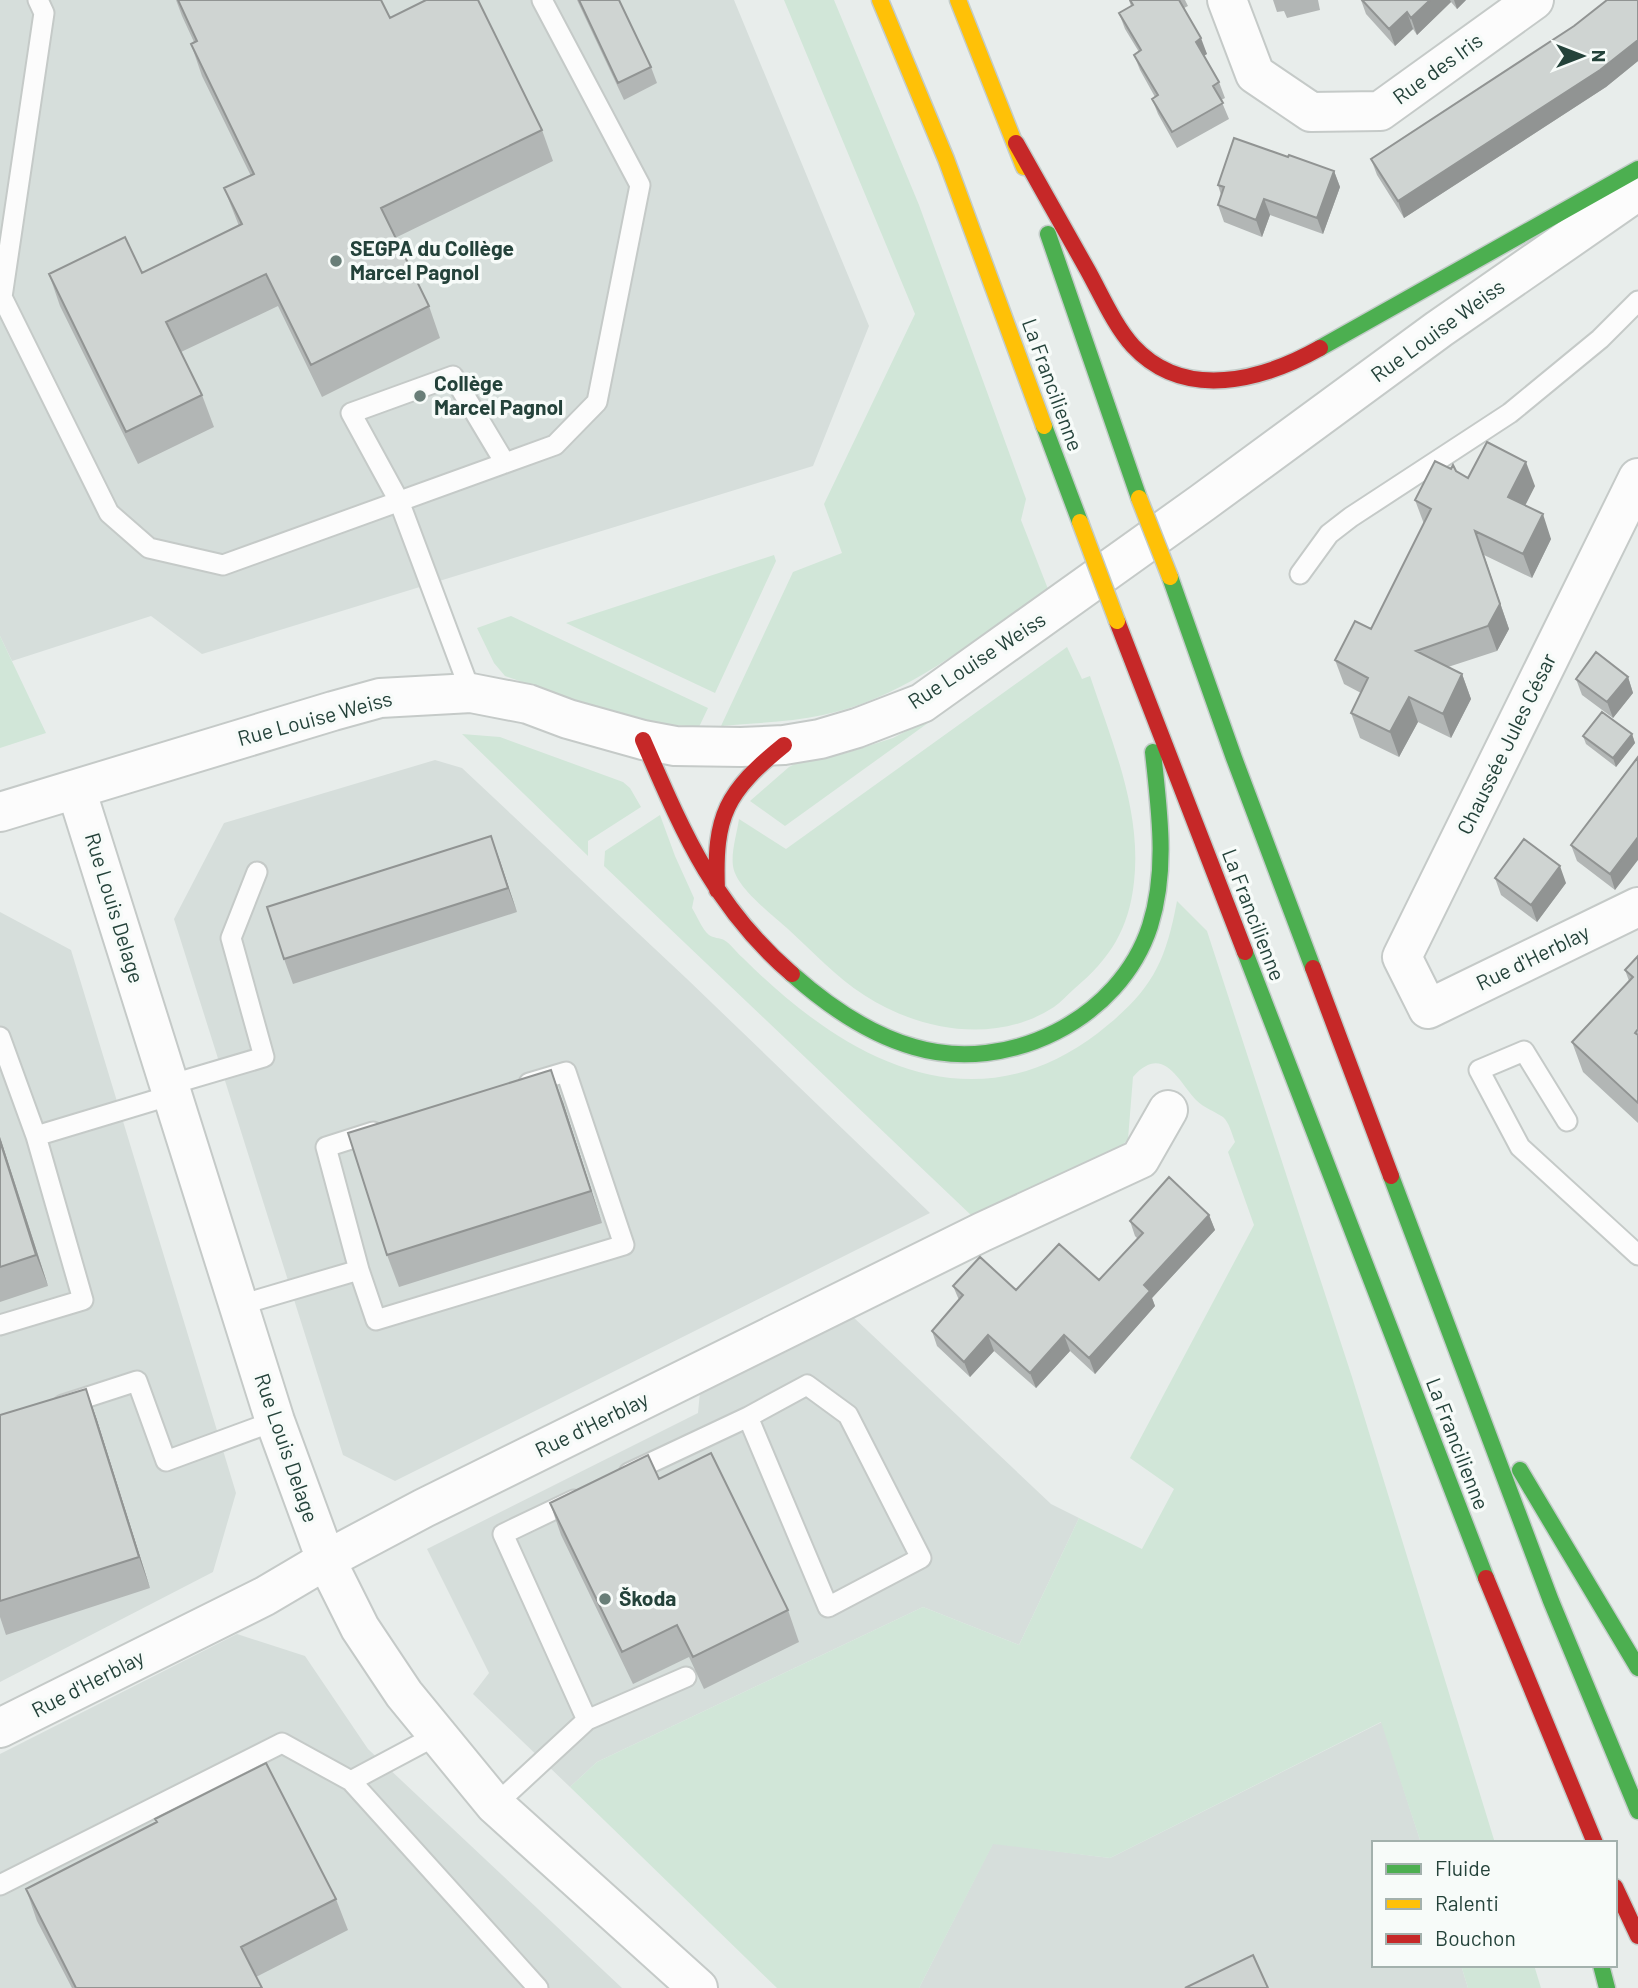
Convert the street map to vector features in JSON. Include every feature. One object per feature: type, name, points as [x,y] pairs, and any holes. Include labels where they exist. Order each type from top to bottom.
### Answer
[{"type":"highway","name":"La Francilienne","points":[[880,0],[946,159],[1146,698],[1511,1642],[1594,1841]]},
{"type":"highway","name":"La Francilienne","points":[[958,0],[1016,143],[1139,498],[1234,758],[1551,1601],[1638,1811]]},
{"type":"highway","points":[[1016,143],[1112,314],[1133,346],[1160,368],[1186,377],[1220,381],[1253,377],[1300,359],[1635,186]]},
{"type":"highway","points":[[643,740],[691,844],[717,892],[757,941],[803,982],[857,1022],[881,1036],[913,1047],[969,1055],[1015,1049],[1049,1038],[1093,1009],[1130,970],[1144,940],[1157,900],[1161,858],[1146,698]]},
{"type":"highway","points":[[717,892],[715,853],[719,822],[740,785],[757,766],[784,745]]},
{"type":"highway","points":[[1474,1393],[1638,1668]]},
{"type":"highway","points":[[1511,1642],[1545,1763]]},
{"type":"highway","points":[[1617,1890],[1638,1936]]},
{"type":"highway","points":[[1602,1967],[1607,1988]]},
{"type":"street","name":"Rue des Iris","points":[[1227,0],[1255,74],[1311,112],[1380,111],[1534,0]]},
{"type":"street","name":"Rue Louise Weiss","points":[[0,812],[380,698],[471,692],[528,704],[568,719],[675,746],[784,745],[820,739],[857,728],[922,703],[1191,511],[1635,186]]},
{"type":"street","name":"Chaussée Jules César","points":[[1428,1009],[1402,957],[1638,478]]},
{"type":"street","name":"Rue Louis Delage","points":[[76,789],[275,1421],[326,1560],[360,1628],[404,1694],[495,1805],[698,1988]]},
{"type":"street","name":"Rue d'Herblay","points":[[1428,1009],[1638,907]]},
{"type":"street","name":"Rue d'Herblay","points":[[0,1728],[265,1596],[424,1508],[982,1232],[1140,1159],[1168,1110]]},
{"type":"lane","points":[[38,0],[44,13],[2,297],[110,513],[149,548],[223,565],[555,445],[597,402],[640,185],[542,0]]},
{"type":"lane","points":[[1300,574],[1329,534],[1510,413],[1601,339],[1638,301]]},
{"type":"lane","points":[[471,692],[399,501],[351,413],[453,376],[505,464]]},
{"type":"lane","points":[[36,1136],[264,1057],[231,938],[257,872]]},
{"type":"lane","points":[[0,1037],[36,1136],[83,1300],[0,1325]]},
{"type":"lane","points":[[1567,1121],[1524,1051],[1479,1070],[1520,1147],[1638,1255]]},
{"type":"lane","points":[[393,1126],[326,1147],[359,1270],[376,1320],[624,1245],[566,1072],[513,1088]]},
{"type":"lane","points":[[240,1305],[359,1270]]},
{"type":"lane","points":[[50,1409],[137,1381],[166,1461],[275,1421]]},
{"type":"lane","points":[[613,1481],[748,1417],[807,1385],[848,1415],[921,1558],[828,1607],[748,1417]]},
{"type":"lane","points":[[587,1720],[503,1534],[589,1493]]},
{"type":"lane","points":[[495,1805],[587,1720],[686,1677]]},
{"type":"lane","points":[[351,1781],[439,1734]]},
{"type":"lane","points":[[0,1885],[282,1743],[351,1781],[538,1988]]},
{"type":"shaded area","name":"Collège Marcel Pagnol","points":[[0,0],[734,0],[869,326],[813,466],[202,654],[151,616],[12,661],[0,636]]},
{"type":"shaded area","points":[[435,760],[462,768],[686,978],[930,1213],[395,1481],[343,1455],[174,919],[224,823]]},
{"type":"shaded area","points":[[0,912],[71,950],[236,1493],[213,1572],[0,1682]]},
{"type":"shaded area","points":[[851,1315],[1051,1504],[1079,1518],[1019,1645],[923,1607],[597,1762],[570,1787],[473,1694],[489,1673],[427,1549],[698,1413],[700,1392]]},
{"type":"shaded area","points":[[237,1634],[305,1656],[368,1749],[622,1988],[0,1988],[0,1754]]},
{"type":"shaded area","points":[[1382,1722],[1420,1841],[1372,1841],[1372,1967],[1462,1967],[1468,1988],[919,1988],[993,1843],[1110,1858]]},
{"type":"green space","points":[[784,0],[834,0],[919,205],[1026,499],[1021,520],[1048,589],[941,663],[884,695],[823,715],[721,726],[793,572],[842,553],[824,504],[915,314]]},
{"type":"green space","points":[[774,555],[776,561],[715,693],[566,623]]},
{"type":"green space","points":[[511,616],[708,708],[699,727],[663,724],[597,708],[505,676],[494,663],[477,628]]},
{"type":"green space","points":[[0,636],[46,733],[0,748]]},
{"type":"green space","points":[[1067,647],[1082,679],[1090,676],[1116,751],[1134,829],[1134,882],[1128,914],[1116,942],[1087,978],[1054,1007],[1031,1019],[1008,1026],[958,1029],[933,1025],[886,1007],[864,995],[834,972],[741,883],[733,866],[733,849],[739,819],[786,849]]},
{"type":"green space","points":[[946,710],[785,826],[750,801],[789,767],[800,761],[846,753],[893,738]]},
{"type":"green space","points":[[462,734],[500,737],[623,782],[630,788],[641,807],[588,841],[588,856]]},
{"type":"green space","points":[[660,815],[694,898],[692,908],[706,932],[727,942],[781,994],[822,1025],[865,1051],[910,1069],[956,1078],[1002,1077],[1050,1062],[1098,1033],[1131,1004],[1152,976],[1167,943],[1177,901],[1207,931],[1352,1377],[1494,1841],[1420,1841],[1381,1722],[1110,1858],[993,1844],[919,1988],[777,1988],[570,1787],[597,1762],[923,1607],[1019,1645],[1079,1518],[1142,1549],[1174,1489],[1130,1458],[1254,1225],[1228,1152],[1235,1142],[1227,1122],[1196,1100],[1176,1075],[1161,1064],[1144,1067],[1133,1077],[1128,1139],[1118,1150],[973,1217],[604,866],[605,851]]},
{"type":"green space","points":[[1462,1967],[1535,1967],[1541,1988],[1468,1988]]},
{"type":"building","points":[[178,0],[381,0],[390,18],[426,0],[478,0],[542,130],[381,208],[429,306],[311,365],[266,274],[166,322],[202,395],[126,432],[49,274],[125,237],[142,273],[242,224],[224,188],[254,174],[191,44],[197,41]]},
{"type":"building","points":[[579,0],[619,0],[651,67],[618,83]]},
{"type":"building","points":[[1130,0],[1179,0],[1201,38],[1196,42],[1219,82],[1213,86],[1223,103],[1172,132],[1152,99],[1158,95],[1134,55],[1141,50],[1119,13],[1133,5]]},
{"type":"building","points":[[1362,0],[1430,0],[1411,18],[1407,12],[1389,29]]},
{"type":"building","points":[[1607,0],[1638,0],[1638,40],[1600,70],[1398,201],[1371,159],[1574,26]]},
{"type":"building","points":[[1234,138],[1334,171],[1317,218],[1264,199],[1256,220],[1218,205],[1224,187],[1218,185]]},
{"type":"building","points":[[1487,442],[1526,462],[1508,497],[1543,514],[1523,554],[1475,531],[1500,604],[1488,626],[1416,651],[1462,674],[1443,714],[1409,697],[1390,732],[1351,713],[1368,678],[1335,660],[1355,621],[1371,629],[1431,509],[1415,500],[1435,461],[1451,469],[1453,465],[1456,471],[1468,478]]},
{"type":"building","points":[[1596,652],[1628,677],[1607,702],[1576,679]]},
{"type":"building","points":[[1602,712],[1632,734],[1613,758],[1583,736]]},
{"type":"building","points":[[1638,757],[1638,837],[1610,874],[1571,845]]},
{"type":"building","points":[[491,836],[508,888],[284,959],[267,907]]},
{"type":"building","points":[[1524,839],[1560,866],[1531,905],[1495,878]]},
{"type":"building","points":[[1638,956],[1638,1029],[1635,1033],[1638,1035],[1638,1103],[1572,1042],[1633,977],[1625,970]]},
{"type":"building","points":[[551,1070],[591,1191],[387,1255],[348,1133]]},
{"type":"building","points":[[0,1141],[36,1255],[0,1267]]},
{"type":"building","points":[[1169,1177],[1209,1215],[1144,1285],[1150,1291],[1089,1358],[1064,1335],[1030,1373],[988,1335],[964,1362],[932,1331],[963,1295],[953,1286],[980,1257],[1016,1290],[1059,1244],[1099,1280],[1143,1233],[1130,1221]]},
{"type":"building","points":[[86,1389],[139,1557],[0,1601],[0,1415]]},
{"type":"building","points":[[711,1453],[788,1610],[693,1657],[677,1625],[622,1652],[550,1503],[648,1455],[659,1479]]},
{"type":"building","points":[[266,1763],[336,1899],[241,1947],[262,1988],[76,1988],[26,1889]]},
{"type":"building","points":[[1253,1955],[1268,1988],[1185,1988]]},
{"type":"traffic: fast","points":[[1320,348],[1638,169]]},
{"type":"traffic: fast","points":[[1048,234],[1139,498]]},
{"type":"traffic: fast","points":[[1044,426],[1080,522]]},
{"type":"traffic: fast","points":[[1170,577],[1313,968]]},
{"type":"traffic: fast","points":[[792,974],[820,997],[865,1027],[914,1047],[950,1054],[986,1053],[1022,1046],[1056,1032],[1087,1013],[1114,988],[1135,959],[1156,905],[1161,839],[1153,752]]},
{"type":"traffic: fast","points":[[1245,952],[1486,1578]]},
{"type":"traffic: fast","points":[[1391,1176],[1551,1601],[1638,1811]]},
{"type":"traffic: fast","points":[[1520,1470],[1638,1668]]},
{"type":"traffic: fast","points":[[1602,1967],[1607,1988]]},
{"type":"traffic: slow","points":[[880,0],[946,159],[1044,426]]},
{"type":"traffic: slow","points":[[958,0],[1024,167]]},
{"type":"traffic: slow","points":[[1139,498],[1170,577]]},
{"type":"traffic: slow","points":[[1080,522],[1117,621]]},
{"type":"traffic: jam","points":[[1016,143],[1120,329],[1133,346],[1154,363],[1176,374],[1200,380],[1225,380],[1274,369],[1320,348]]},
{"type":"traffic: jam","points":[[1117,621],[1245,952]]},
{"type":"traffic: jam","points":[[643,740],[687,837],[721,895],[741,922],[792,974]]},
{"type":"traffic: jam","points":[[717,890],[718,842],[728,807],[749,777],[784,745]]},
{"type":"traffic: jam","points":[[1313,968],[1391,1176]]},
{"type":"traffic: jam","points":[[1486,1578],[1594,1841]]},
{"type":"traffic: jam","points":[[1617,1891],[1638,1936]]},
{"type":"place","name":"SEGPA du Collège Marcel Pagnol","points":[[336,261]]},
{"type":"place","name":"Collège Marcel Pagnol","points":[[420,396]]},
{"type":"place","name":"Škoda","points":[[605,1599]]}]
